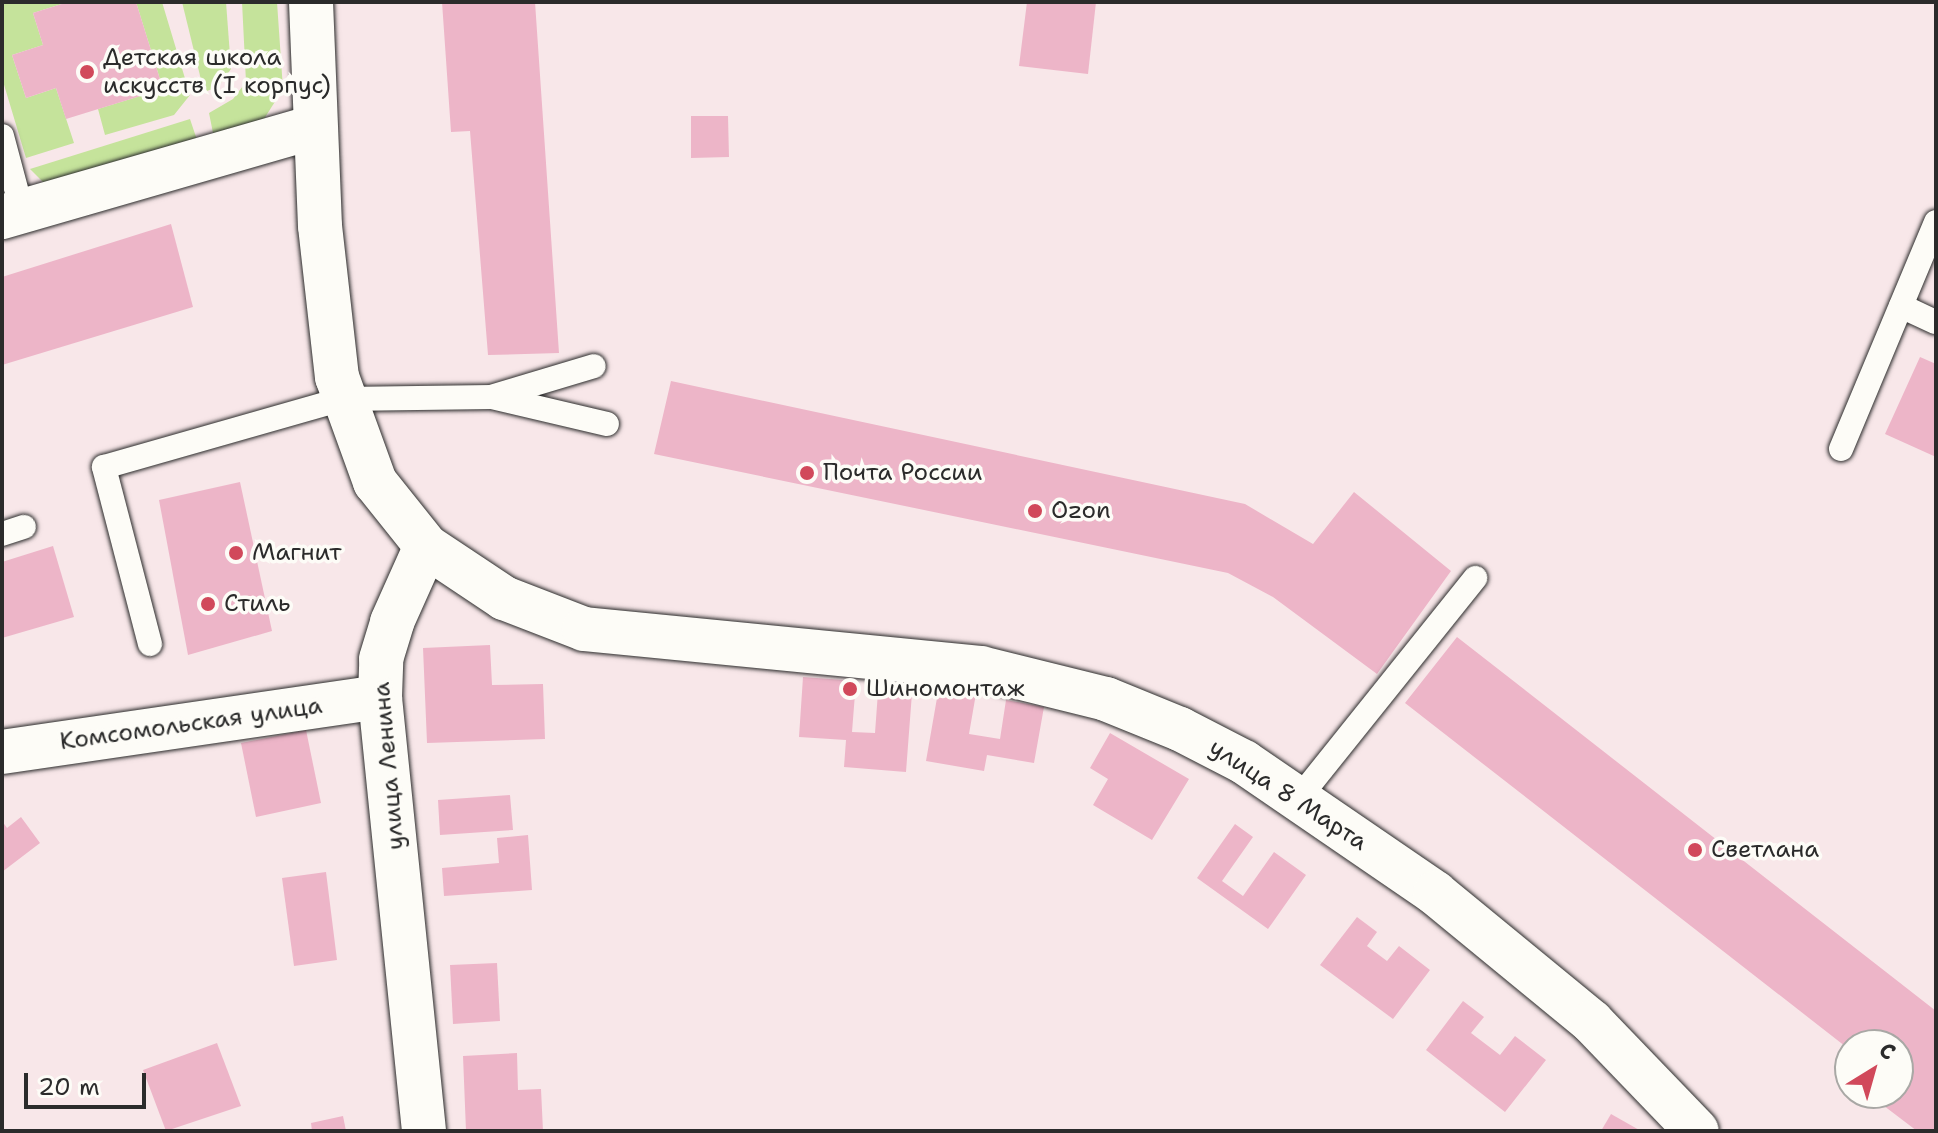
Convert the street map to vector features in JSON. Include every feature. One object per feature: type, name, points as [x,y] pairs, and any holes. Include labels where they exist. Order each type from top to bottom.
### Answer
[{"type":"main road","points":[[311,2],[314,127],[330,332],[343,399],[375,482],[426,546]]},
{"type":"main road","points":[[12,214],[314,127]]},
{"type":"main road","name":"улица Ленина","points":[[424,1131],[380,697],[381,659],[392,622],[426,546]]},
{"type":"main road","name":"улица 8 Марта","points":[[426,546],[504,598],[584,629],[981,668],[1106,699],[1244,762],[1299,798],[1532,969],[1697,1131]]},
{"type":"main road","name":"Комсомольская улица","points":[[2,752],[380,697]]},
{"type":"lane","points":[[2,136],[12,214]]},
{"type":"lane","points":[[1841,449],[1936,222]]},
{"type":"lane","points":[[1901,306],[1936,322]]},
{"type":"lane","points":[[492,397],[594,366]]},
{"type":"lane","points":[[150,644],[104,467],[343,399],[492,397],[607,424]]},
{"type":"lane","points":[[1299,798],[1475,578]]},
{"type":"green space","points":[[2,2],[68,2],[33,13],[43,45],[12,55],[26,98],[56,88],[74,143],[26,158],[2,78]]},
{"type":"green space","points":[[136,2],[162,2],[190,95],[174,115],[105,135],[98,109],[163,89]]},
{"type":"green space","points":[[182,2],[226,2],[231,69],[218,87],[204,92]]},
{"type":"green space","points":[[242,2],[277,2],[283,89],[264,119],[214,138],[209,113],[233,99],[246,82]]},
{"type":"green space","points":[[190,119],[198,143],[45,184],[30,169]]},
{"type":"building","name":"Детская школа искусств (I корпус)","points":[[68,2],[136,2],[163,89],[66,119],[56,88],[26,98],[12,55],[43,45],[33,13]]},
{"type":"building","points":[[442,2],[535,2],[559,353],[488,355],[470,131],[451,132]]},
{"type":"building","points":[[1027,2],[1096,2],[1088,74],[1019,66]]},
{"type":"building","points":[[691,116],[728,116],[729,157],[691,158]]},
{"type":"building","points":[[171,224],[193,307],[2,365],[2,277]]},
{"type":"building","points":[[1920,357],[1936,364],[1936,457],[1885,434]]},
{"type":"building","points":[[671,381],[1245,504],[1313,544],[1354,492],[1451,571],[1377,674],[1273,597],[1228,573],[654,454]]},
{"type":"building","points":[[240,482],[272,631],[188,655],[159,500]]},
{"type":"building","points":[[53,546],[74,617],[2,638],[2,562]]},
{"type":"building","points":[[1457,637],[1936,1011],[1936,1131],[1917,1131],[1888,1109],[1914,1109],[1914,1029],[1834,1029],[1834,1038],[1405,703]]},
{"type":"building","points":[[490,645],[492,685],[543,684],[545,739],[427,743],[423,648]]},
{"type":"building","points":[[941,675],[978,682],[969,734],[1000,739],[1006,700],[1044,707],[1034,763],[987,755],[984,771],[926,761]]},
{"type":"building","points":[[803,677],[856,681],[852,732],[875,733],[879,678],[913,680],[906,772],[844,767],[846,740],[799,737]]},
{"type":"building","points":[[306,730],[321,803],[256,817],[241,743]]},
{"type":"building","points":[[1110,733],[1189,779],[1152,840],[1093,805],[1108,779],[1090,768]]},
{"type":"building","points":[[510,795],[513,830],[440,835],[438,800]]},
{"type":"building","points":[[21,817],[40,843],[2,872],[2,821],[7,828]]},
{"type":"building","points":[[1235,824],[1253,837],[1222,881],[1243,896],[1274,852],[1306,875],[1268,929],[1197,878]]},
{"type":"building","points":[[528,835],[532,890],[444,896],[442,868],[499,863],[497,838]]},
{"type":"building","points":[[326,872],[337,960],[294,966],[282,878]]},
{"type":"building","points":[[1357,917],[1377,932],[1367,946],[1387,961],[1399,946],[1430,970],[1393,1019],[1320,965]]},
{"type":"building","points":[[497,963],[500,1021],[453,1024],[450,965]]},
{"type":"building","points":[[1463,1001],[1484,1017],[1471,1033],[1500,1055],[1515,1036],[1546,1060],[1505,1112],[1426,1050]]},
{"type":"building","points":[[217,1043],[241,1106],[166,1131],[143,1070]]},
{"type":"building","points":[[517,1053],[518,1090],[541,1089],[543,1131],[466,1131],[463,1056]]},
{"type":"building","points":[[1611,1114],[1641,1131],[1601,1131]]},
{"type":"building","points":[[343,1116],[346,1131],[312,1131],[311,1123]]},
{"type":"place","name":"Детская школа искусств (I корпус)","points":[[87,72]]},
{"type":"place","name":"Почта России","points":[[807,473]]},
{"type":"place","name":"Ozon","points":[[1035,511]]},
{"type":"place","name":"Магнит","points":[[236,553]]},
{"type":"place","name":"Стиль","points":[[208,604]]},
{"type":"place","name":"Шиномонтаж","points":[[850,689]]},
{"type":"place","name":"Светлана","points":[[1695,850]]}]
